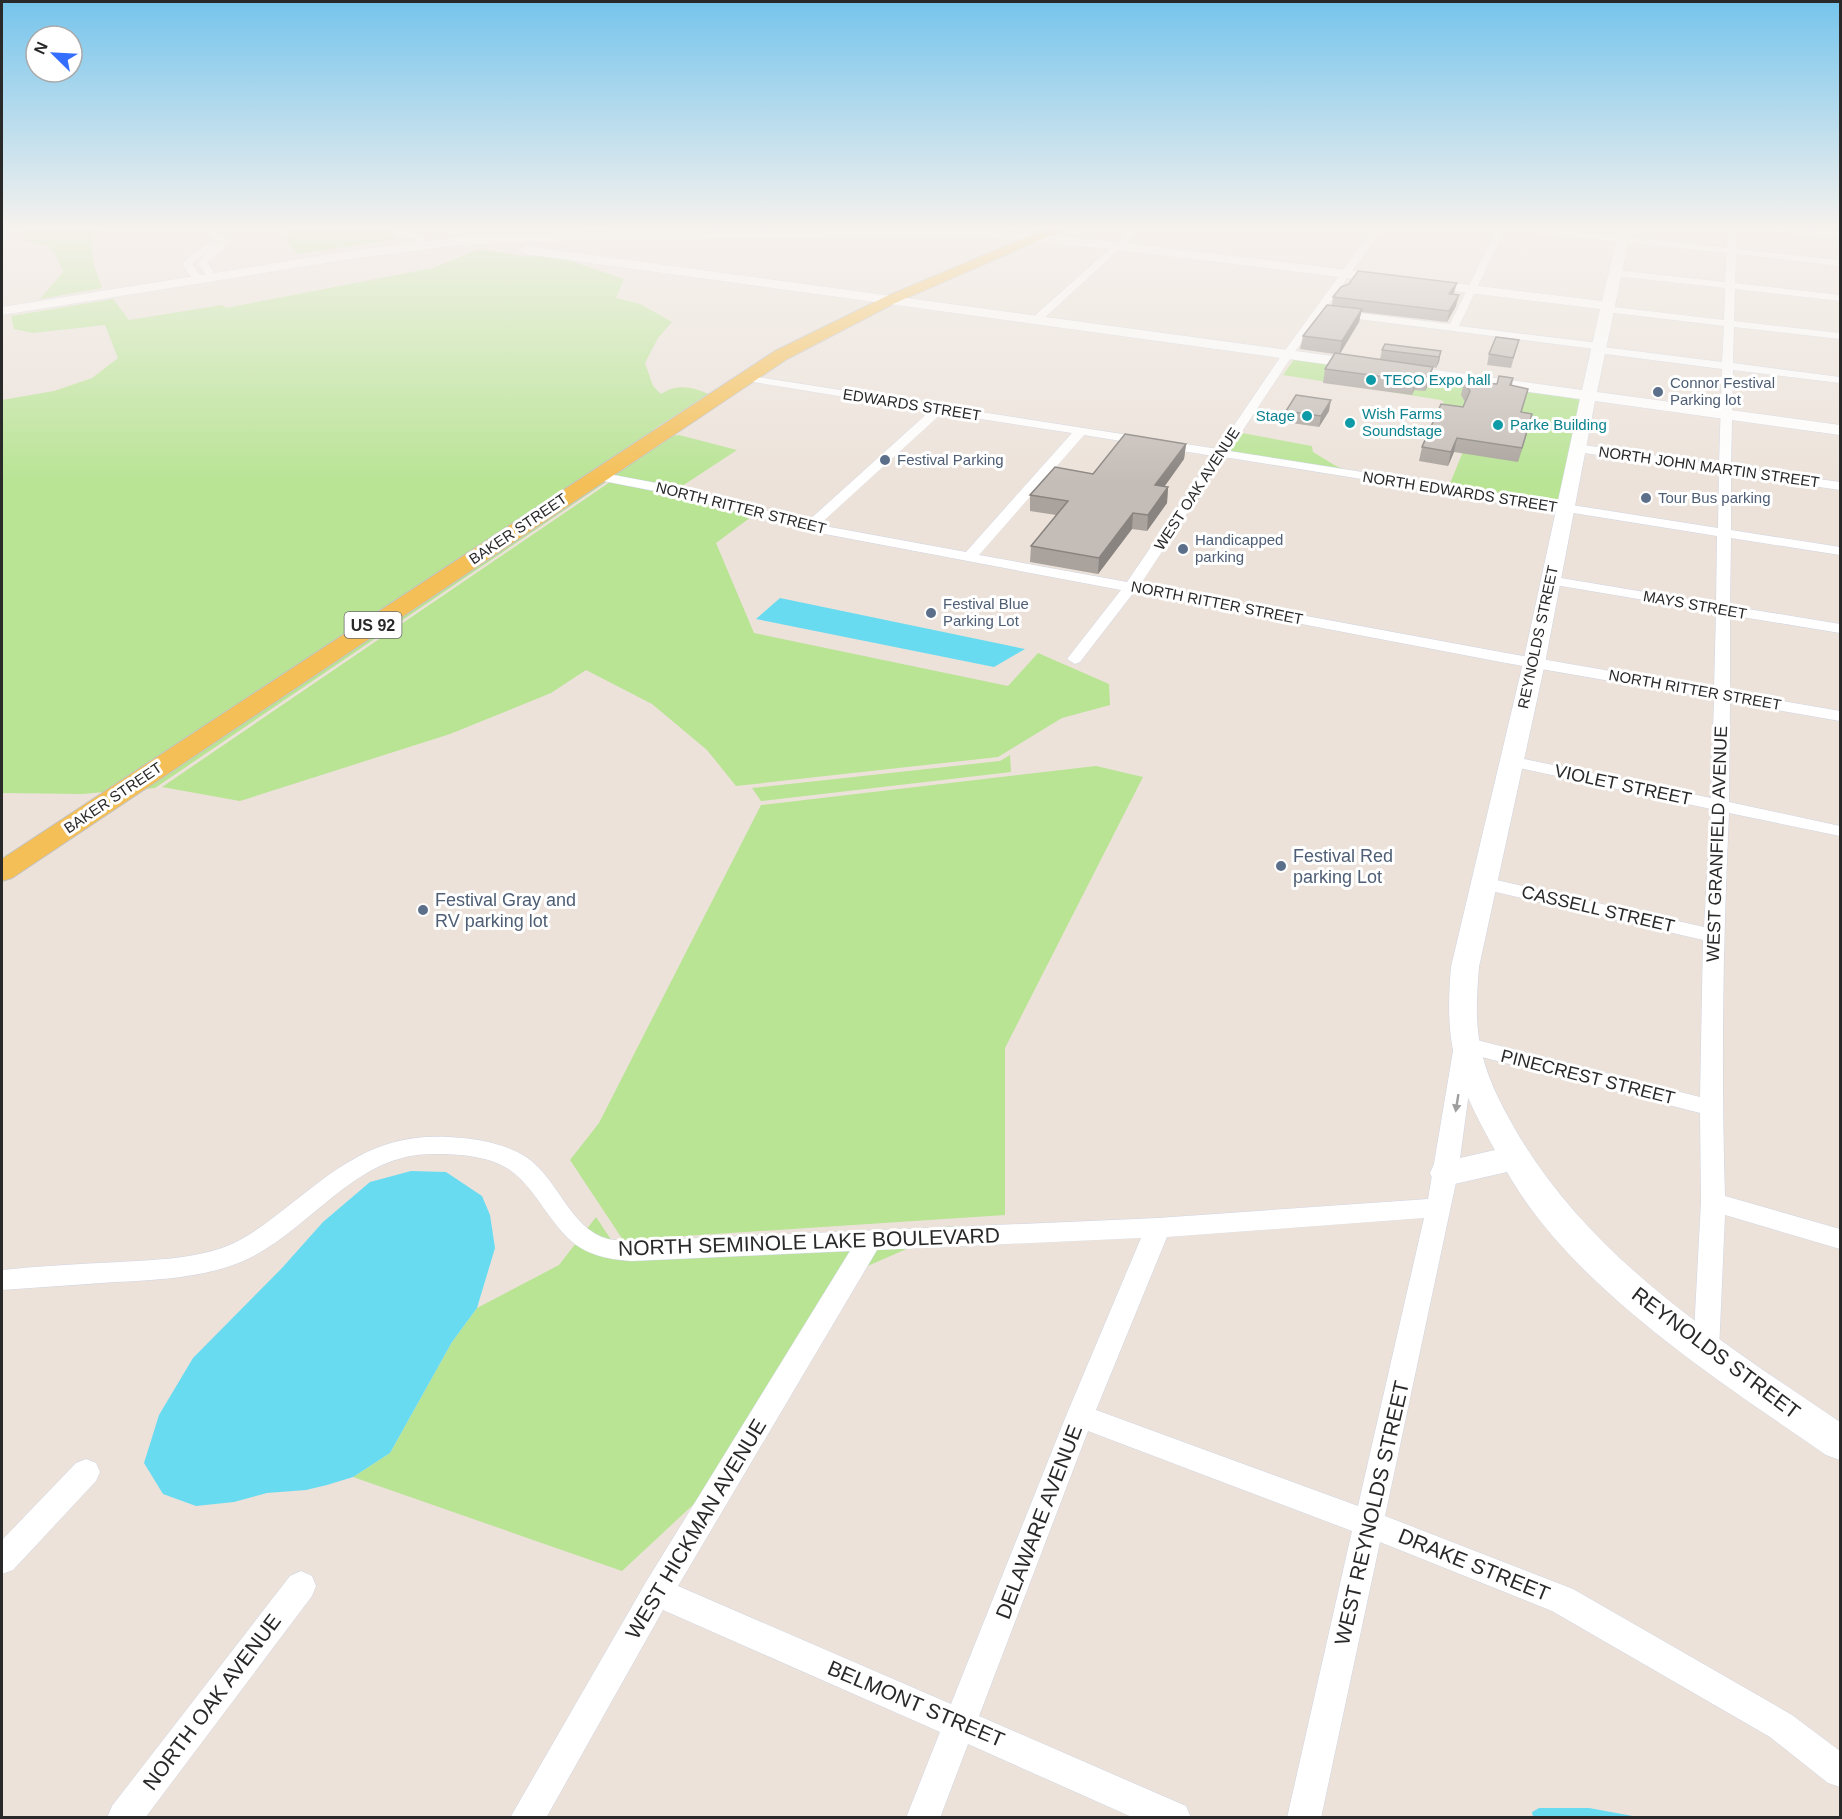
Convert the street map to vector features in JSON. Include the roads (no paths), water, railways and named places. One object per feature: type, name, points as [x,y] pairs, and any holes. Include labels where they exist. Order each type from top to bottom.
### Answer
[{"type":"main road","name":"BAKER STREET","points":[[2,872],[745,378],[816,335],[861,314]]},
{"type":"main road","points":[[991,314],[1840,430]]},
{"type":"main road","name":"REYNOLDS STREET","points":[[1606,314],[1549,580],[1534,663],[1465,967],[1462,1007],[1465,1045],[1480,1090],[1514,1158],[1568,1228],[1612,1274],[1651,1308],[1706,1351],[1840,1443]]},
{"type":"main road","points":[[1446,1173],[1514,1158]]},
{"type":"street","points":[[1036,320],[1043,314]]},
{"type":"street","name":"WEST OAK AVENUE","points":[[1075,659],[1131,587],[1287,355],[1318,314]]},
{"type":"street","points":[[1335,314],[1840,380]]},
{"type":"street","points":[[1452,328],[1460,314]]},
{"type":"street","points":[[1655,314],[1840,336]]},
{"type":"street","name":"WEST GRANFIELD AVENUE","points":[[1706,1351],[1713,1202],[1711,1108],[1713,936],[1720,806],[1729,314]]},
{"type":"street","name":"EDWARDS STREET","points":[[745,378],[1080,432]]},
{"type":"street","points":[[809,527],[938,410]]},
{"type":"street","points":[[970,556],[1080,432]]},
{"type":"street","name":"NORTH EDWARDS STREET","points":[[1080,432],[1840,551]]},
{"type":"street","name":"NORTH JOHN MARTIN STREET","points":[[1577,448],[1840,486]]},
{"type":"street","name":"NORTH RITTER STREET","points":[[597,476],[693,494],[809,527],[1534,663],[1840,716]]},
{"type":"street","name":"MAYS STREET","points":[[1549,580],[1840,629]]},
{"type":"street","name":"VIOLET STREET","points":[[1510,761],[1840,831]]},
{"type":"street","name":"CASSELL STREET","points":[[1483,883],[1713,936]]},
{"type":"street","name":"PINECREST STREET","points":[[1465,1045],[1711,1108]]},
{"type":"street","name":"REYNOLDS STREET","points":[[1438,1208],[1446,1173],[1465,1045]]},
{"type":"street","name":"NORTH SEMINOLE LAKE BOULEVARD","points":[[2,1280],[163,1269],[196,1265],[233,1254],[267,1234],[345,1174],[399,1148],[424,1145],[466,1147],[493,1153],[518,1163],[536,1178],[577,1235],[601,1248],[631,1251],[1158,1228],[1438,1208]]},
{"type":"street","points":[[1713,1202],[1840,1239]]},
{"type":"street","name":"WEST REYNOLDS STREET","points":[[1304,1818],[1438,1208]]},
{"type":"street","name":"DELAWARE AVENUE","points":[[923,1818],[962,1724],[1080,1416],[1158,1228]]},
{"type":"street","name":"WEST HICKMAN AVENUE","points":[[527,1818],[657,1593],[869,1242]]},
{"type":"street","name":"DRAKE STREET","points":[[1080,1416],[1369,1524],[1562,1600],[1781,1726],[1840,1771]]},
{"type":"street","points":[[2,1560],[86,1472]]},
{"type":"street","name":"NORTH OAK AVENUE","points":[[124,1818],[301,1586]]},
{"type":"street","name":"BELMONT STREET","points":[[657,1593],[1174,1818]]},
{"type":"water","points":[[780,598],[1025,649],[994,667],[756,619]]},
{"type":"water","points":[[411,1171],[446,1172],[482,1196],[490,1215],[495,1248],[477,1308],[452,1342],[390,1453],[353,1477],[306,1490],[267,1493],[234,1502],[196,1506],[163,1494],[144,1463],[159,1415],[193,1358],[282,1268],[323,1222],[370,1182]]},
{"type":"water","points":[[1539,1808],[1589,1808],[1638,1817],[1533,1817],[1532,1812]]},
{"type":"place","name":"TECO Expo hall","points":[[1371,380]]},
{"type":"place","name":"Connor Festival Parking lot","points":[[1658,392]]},
{"type":"place","name":"Stage","points":[[1307,416]]},
{"type":"place","name":"Wish Farms Soundstage","points":[[1350,423]]},
{"type":"place","name":"Parke Building","points":[[1498,425]]},
{"type":"place","name":"Festival Parking","points":[[885,460]]},
{"type":"place","name":"Tour Bus parking","points":[[1646,498]]},
{"type":"place","name":"Handicapped parking","points":[[1183,549]]},
{"type":"place","name":"Festival Blue Parking Lot","points":[[931,613]]},
{"type":"place","name":"Festival Red parking Lot","points":[[1281,866]]},
{"type":"place","name":"Festival Gray and RV parking lot","points":[[423,910]]}]
